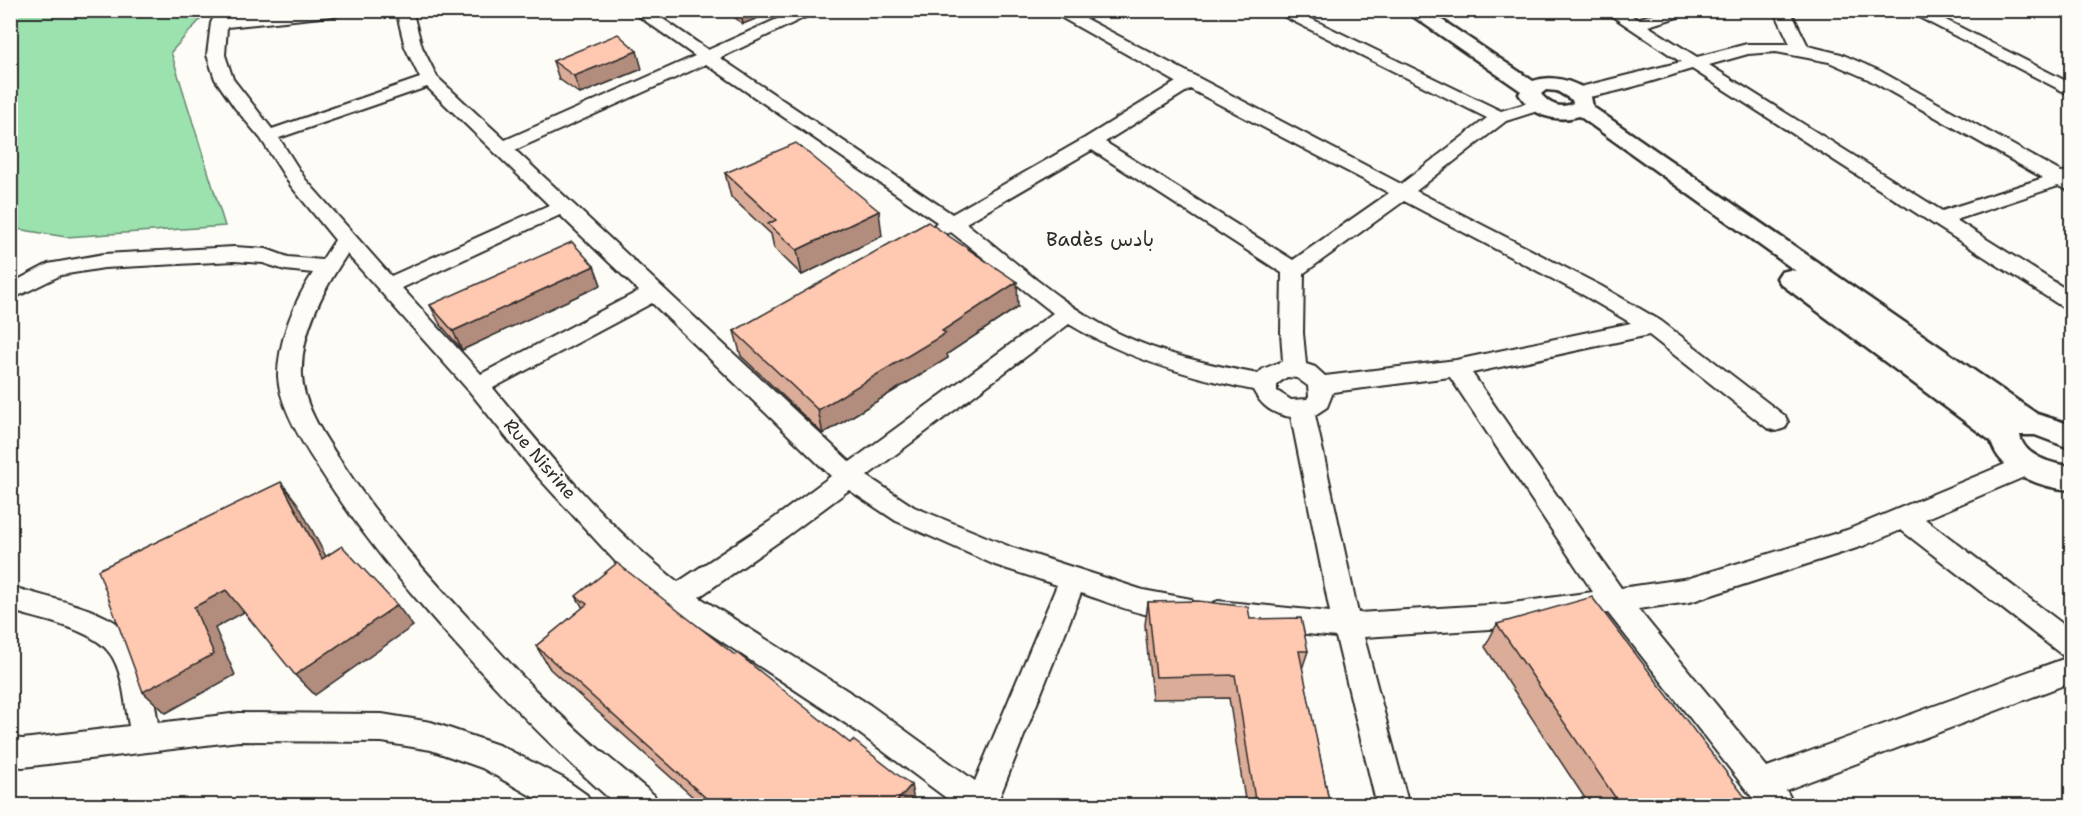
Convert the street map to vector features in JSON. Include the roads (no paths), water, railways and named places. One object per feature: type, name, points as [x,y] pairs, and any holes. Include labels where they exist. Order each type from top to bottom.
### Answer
[{"type":"street","points":[[222,17],[340,10]]},
{"type":"street","points":[[404,10],[407,31],[415,56],[430,80],[653,293],[731,349],[849,477],[905,514],[1005,557],[1143,602],[1224,614],[1347,626],[1505,616],[1616,602],[1701,586],[1854,538],[2027,465]]},
{"type":"street","points":[[638,10],[827,140],[952,222],[1068,313],[1109,338],[1146,353],[1218,375],[1264,384]]},
{"type":"street","points":[[503,148],[812,10]]},
{"type":"street","points":[[1056,10],[1189,82],[1593,291],[1653,326],[1776,422]]},
{"type":"street","points":[[1279,10],[1500,117]]},
{"type":"street","points":[[1413,10],[1540,93]]},
{"type":"street","points":[[1439,10],[1540,93]]},
{"type":"street","points":[[1611,10],[2072,303]]},
{"type":"street","points":[[1634,25],[1685,10]]},
{"type":"street","points":[[1782,10],[1801,50]]},
{"type":"street","points":[[1913,10],[2072,91]]},
{"type":"street","name":"Rue Nisrine","points":[[222,17],[216,55],[224,79],[241,104],[268,136],[298,182],[346,240],[478,386],[547,470],[635,564],[678,597],[859,715],[983,805]]},
{"type":"street","points":[[1575,105],[1695,64],[1761,47],[1801,50],[1835,58],[1874,75],[2067,180]]},
{"type":"street","points":[[268,136],[430,80]]},
{"type":"street","points":[[922,240],[1092,142],[1189,82]]},
{"type":"street","points":[[1293,270],[1402,193],[1500,117],[1540,93],[1570,88],[1575,105],[1798,272],[2017,429],[2044,425],[2071,438]]},
{"type":"street","points":[[1092,142],[1293,270]]},
{"type":"street","points":[[1940,219],[2067,180]]},
{"type":"street","points":[[387,286],[563,206]]},
{"type":"street","points":[[346,240],[316,285],[302,318],[292,351],[290,377],[300,413],[313,439],[352,499],[401,564],[525,700],[586,758],[643,806]]},
{"type":"street","points":[[10,292],[56,269],[104,261],[234,254],[266,256],[285,263],[327,268]]},
{"type":"street","points":[[1293,270],[1292,333],[1295,369]]},
{"type":"street","points":[[478,386],[653,293]]},
{"type":"street","points":[[678,597],[778,529],[1068,313]]},
{"type":"street","points":[[1320,385],[1456,368],[1653,326]]},
{"type":"street","points":[[1456,368],[1616,602],[1770,795],[2072,669]]},
{"type":"street","points":[[1295,369],[1314,378],[1320,385],[1322,393],[1319,401],[1312,407],[1302,410],[1280,406],[1270,400],[1265,392],[1264,384],[1267,377],[1274,371],[1295,369]]},
{"type":"street","points":[[1302,410],[1347,626],[1394,806]]},
{"type":"street","points":[[2017,429],[2007,445],[2015,455],[2027,465],[2047,474],[2070,479]]},
{"type":"street","points":[[1903,517],[2072,648]]},
{"type":"street","points":[[983,805],[1073,580]]},
{"type":"street","points":[[10,598],[67,615],[97,628],[120,644],[129,663],[146,737]]},
{"type":"street","points":[[10,752],[23,753],[239,728],[382,728],[431,736],[490,756],[552,789],[576,806]]},
{"type":"district","name":"Badès بادس","points":[[1100,239]]}]
